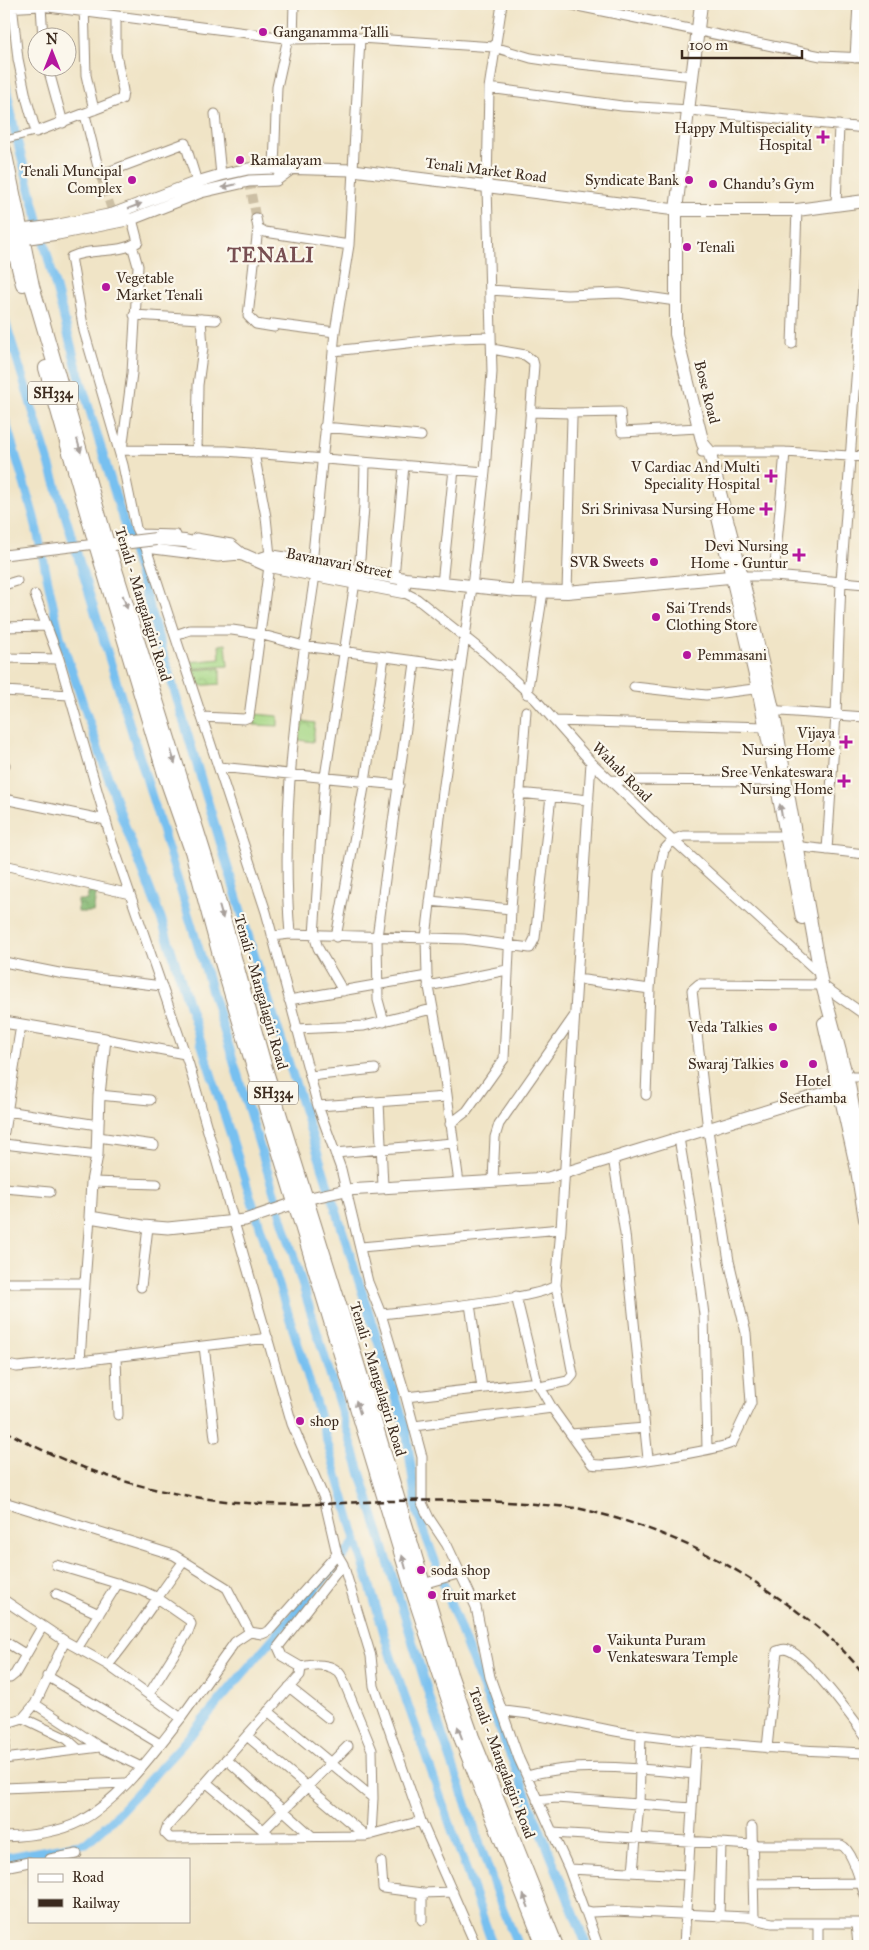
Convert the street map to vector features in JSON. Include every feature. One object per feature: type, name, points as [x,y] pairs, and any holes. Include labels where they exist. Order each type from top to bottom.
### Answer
[{"type":"main road","name":"Bose Road","points":[[701,4],[690,110],[676,210],[676,334],[737,576],[768,710]]},
{"type":"main road","points":[[6,143],[16,235]]},
{"type":"main road","points":[[676,210],[797,210],[865,201]]},
{"type":"main road","points":[[4,207],[16,235]]},
{"type":"main road","name":"SH334","points":[[16,235],[34,309],[163,765],[192,851],[221,959],[299,1202],[321,1286],[421,1585],[462,1740],[544,1946]]},
{"type":"main road","name":"Bavanavari Street","points":[[101,545],[156,539],[185,541],[265,560],[357,577],[401,583],[442,584],[517,591],[567,592],[737,576]]},
{"type":"main road","points":[[768,710],[765,726],[776,781],[792,841]]},
{"type":"main road","points":[[768,710],[817,978],[845,1083],[862,1137],[865,1174]]},
{"type":"main road","points":[[845,1083],[865,1219]]},
{"type":"main road","name":"Tenali - Mangalagiri Road","points":[[421,1585],[470,1728],[556,1946]]},
{"type":"street","points":[[274,168],[277,87],[290,39],[294,4]]},
{"type":"street","points":[[459,1183],[442,1058],[428,986],[426,938],[464,636],[472,587],[485,472],[492,349],[487,186],[489,88],[502,4]]},
{"type":"street","points":[[568,4],[821,56],[865,58]]},
{"type":"street","points":[[855,58],[858,4]]},
{"type":"street","points":[[34,132],[8,6],[84,7],[116,16],[290,39],[360,38],[494,46],[531,58],[693,76]]},
{"type":"street","points":[[41,6],[42,28]]},
{"type":"street","points":[[84,7],[86,75],[94,110]]},
{"type":"street","points":[[6,143],[122,100],[123,91],[118,67],[116,16]]},
{"type":"street","points":[[290,934],[287,890],[291,774],[313,569],[324,427],[335,332],[349,245],[360,38]]},
{"type":"street","points":[[51,78],[63,123]]},
{"type":"street","points":[[489,88],[622,106],[690,110],[865,128]]},
{"type":"street","points":[[215,114],[221,175]]},
{"type":"street","points":[[84,115],[100,175],[186,143],[197,182]]},
{"type":"street","points":[[836,205],[839,125]]},
{"type":"street","name":"Tenali Market Road","points":[[113,215],[132,219],[248,175],[274,168],[353,170],[676,210]]},
{"type":"street","name":"Tenali Market Road","points":[[16,235],[56,230],[113,215],[197,182],[221,175],[248,175],[276,180],[291,169]]},
{"type":"street","points":[[792,344],[797,210]]},
{"type":"street","points":[[256,218],[258,228],[248,316],[256,324],[335,332]]},
{"type":"street","points":[[132,219],[138,242],[122,249],[78,254],[71,257],[84,331],[120,450],[139,534],[146,548],[219,767],[272,936],[318,1106],[335,1153],[343,1190],[361,1247],[368,1282],[381,1314],[406,1397],[422,1457],[424,1508],[476,1607],[490,1677],[502,1711],[537,1800],[569,1869],[598,1946]]},
{"type":"street","points":[[258,228],[265,232],[349,245]]},
{"type":"street","points":[[120,450],[132,373],[138,266],[132,245]]},
{"type":"street","points":[[827,850],[836,714],[841,582],[865,258]]},
{"type":"street","points":[[490,290],[567,295],[619,293],[676,301]]},
{"type":"street","points":[[134,314],[216,320]]},
{"type":"street","points":[[197,451],[198,385],[203,348],[201,319]]},
{"type":"street","points":[[333,351],[454,338],[491,336]]},
{"type":"street","points":[[492,349],[525,355],[533,361],[517,591]]},
{"type":"street","points":[[530,412],[620,412],[622,432],[699,428]]},
{"type":"street","points":[[567,592],[572,423],[570,413]]},
{"type":"street","points":[[324,427],[421,436]]},
{"type":"street","points":[[704,449],[865,457]]},
{"type":"street","points":[[120,450],[254,454],[485,472]]},
{"type":"street","points":[[774,576],[785,452]]},
{"type":"street","points":[[202,717],[244,719],[248,717],[265,560],[266,517],[254,454]]},
{"type":"street","points":[[343,991],[318,948],[314,936],[326,778],[357,577],[364,514],[365,462]]},
{"type":"street","points":[[401,583],[404,465]]},
{"type":"street","points":[[442,584],[454,469]]},
{"type":"street","points":[[139,534],[182,535],[231,544],[244,554]]},
{"type":"street","points":[[4,554],[16,555],[101,545]]},
{"type":"street","points":[[146,548],[227,558],[244,554]]},
{"type":"street","points":[[737,576],[774,576],[865,584]]},
{"type":"street","points":[[4,585],[17,581]]},
{"type":"street","name":"Wahab Road","points":[[401,583],[417,599],[486,654],[527,694],[536,700],[591,762],[817,978],[865,1015]]},
{"type":"street","points":[[527,694],[543,592]]},
{"type":"street","points":[[35,595],[59,659],[106,820],[240,1221],[268,1338],[292,1424],[324,1498],[337,1554],[342,1564],[371,1656],[374,1686],[421,1821],[476,1946]]},
{"type":"street","points":[[4,627],[46,626]]},
{"type":"street","points":[[175,636],[196,630],[226,630],[258,634],[304,646],[460,667]]},
{"type":"street","points":[[336,937],[365,782],[384,657]]},
{"type":"street","points":[[4,658],[59,659]]},
{"type":"street","points":[[384,1022],[378,1000],[376,936],[386,856],[399,786],[415,662]]},
{"type":"street","points":[[634,687],[706,695],[763,688]]},
{"type":"street","points":[[4,691],[69,696]]},
{"type":"street","points":[[768,710],[865,717]]},
{"type":"street","points":[[450,1124],[467,1111],[504,1059],[507,970],[526,711]]},
{"type":"street","points":[[554,721],[765,726]]},
{"type":"street","points":[[406,1397],[568,1381],[573,1375],[556,1285],[562,1229],[591,762]]},
{"type":"street","points":[[219,767],[399,786]]},
{"type":"street","points":[[610,780],[776,781]]},
{"type":"street","points":[[519,793],[589,800]]},
{"type":"street","points":[[272,936],[290,934],[336,937],[376,936],[464,939],[526,949],[533,946],[551,796]]},
{"type":"street","points":[[4,799],[106,820]]},
{"type":"street","points":[[646,1095],[650,989],[659,874],[662,854],[673,840],[687,835],[792,841],[827,850],[865,854]]},
{"type":"street","points":[[4,865],[130,894]]},
{"type":"street","points":[[430,900],[511,909]]},
{"type":"street","points":[[4,962],[64,974],[162,986]]},
{"type":"street","points":[[428,986],[507,970]]},
{"type":"street","points":[[289,1000],[427,976]]},
{"type":"street","points":[[516,1296],[538,1384],[552,1408],[590,1461],[597,1466],[707,1449],[732,1443],[751,1403],[746,1329],[729,1261],[708,1130],[692,994],[695,986],[817,978]]},
{"type":"street","points":[[577,979],[650,989]]},
{"type":"street","points":[[296,1029],[364,1026],[432,1009]]},
{"type":"street","points":[[494,1180],[495,1137],[499,1124],[574,1015]]},
{"type":"street","points":[[4,1022],[185,1054]]},
{"type":"street","points":[[4,1132],[21,1025]]},
{"type":"street","points":[[80,1361],[92,1182],[97,1155],[99,1095],[105,1039]]},
{"type":"street","points":[[310,1076],[375,1069]]},
{"type":"street","points":[[90,1217],[148,1227],[168,1228],[240,1221],[343,1190],[383,1186],[548,1178],[564,1175],[613,1157],[708,1130],[865,1077]]},
{"type":"street","points":[[99,1095],[150,1100]]},
{"type":"street","points":[[318,1106],[446,1097]]},
{"type":"street","points":[[379,1102],[383,1186]]},
{"type":"street","points":[[7,1111],[154,1145]]},
{"type":"street","points":[[679,1138],[691,1210],[704,1315],[707,1449]]},
{"type":"street","points":[[335,1153],[453,1143]]},
{"type":"street","points":[[4,1144],[97,1155]]},
{"type":"street","points":[[613,1157],[625,1234],[648,1459]]},
{"type":"street","points":[[92,1182],[157,1184]]},
{"type":"street","points":[[4,1188],[50,1192]]},
{"type":"street","points":[[141,1287],[148,1227]]},
{"type":"street","points":[[361,1247],[562,1229]]},
{"type":"street","points":[[4,1283],[85,1282]]},
{"type":"street","points":[[381,1314],[470,1304],[543,1292],[556,1285]]},
{"type":"street","points":[[470,1304],[482,1388]]},
{"type":"street","points":[[4,1364],[17,1367],[80,1361],[268,1338]]},
{"type":"street","points":[[204,1346],[215,1438]]},
{"type":"street","points":[[116,1357],[118,1415]]},
{"type":"street","points":[[414,1426],[552,1408]]},
{"type":"street","points":[[571,1434],[645,1428]]},
{"type":"street","points":[[4,1502],[174,1555],[227,1588],[250,1632]]},
{"type":"street","points":[[4,1837],[21,1836],[77,1823],[97,1811],[141,1767],[160,1744],[236,1642],[250,1632],[262,1634],[269,1631],[337,1554]]},
{"type":"street","points":[[108,1665],[135,1632],[156,1597],[184,1561]]},
{"type":"street","points":[[342,1564],[278,1647],[282,1656],[301,1667],[321,1664],[340,1673],[372,1750],[373,1798],[369,1835]]},
{"type":"street","points":[[56,1565],[118,1583],[156,1597],[186,1617],[191,1624],[176,1654],[149,1694]]},
{"type":"street","points":[[421,1585],[458,1574]]},
{"type":"street","points":[[78,1647],[118,1583]]},
{"type":"street","points":[[56,1594],[99,1614]]},
{"type":"street","points":[[4,1600],[42,1627],[108,1665],[181,1718]]},
{"type":"street","points":[[4,1678],[10,1678],[14,1674],[42,1627]]},
{"type":"street","points":[[4,1752],[4,1724],[23,1718],[35,1704],[65,1641]]},
{"type":"street","points":[[4,1642],[25,1654]]},
{"type":"street","points":[[767,1748],[777,1651],[783,1649],[790,1650],[816,1674],[865,1735]]},
{"type":"street","points":[[301,1667],[300,1675],[167,1827],[166,1836],[170,1838],[272,1838],[369,1835],[421,1821]]},
{"type":"street","points":[[47,1676],[160,1744]]},
{"type":"street","points":[[289,1687],[328,1718]]},
{"type":"street","points":[[35,1704],[100,1747],[141,1767]]},
{"type":"street","points":[[268,1711],[373,1798]]},
{"type":"street","points":[[502,1711],[526,1713],[696,1742],[865,1753]]},
{"type":"street","points":[[23,1718],[67,1739],[78,1749]]},
{"type":"street","points":[[633,1872],[634,1837],[639,1804],[641,1734]]},
{"type":"street","points":[[247,1736],[369,1835]]},
{"type":"street","points":[[684,1946],[696,1742]]},
{"type":"street","points":[[263,1831],[348,1746]]},
{"type":"street","points":[[4,1759],[100,1747]]},
{"type":"street","points":[[226,1759],[313,1837]]},
{"type":"street","points":[[527,1776],[549,1770],[579,1767],[640,1769],[694,1774]]},
{"type":"street","points":[[4,1788],[125,1783]]},
{"type":"street","points":[[207,1783],[272,1838]]},
{"type":"street","points":[[537,1800],[556,1798],[692,1808]]},
{"type":"street","points":[[752,1827],[754,1919]]},
{"type":"street","points":[[552,1833],[753,1845],[843,1846],[854,1863],[865,1896]]},
{"type":"street","points":[[719,1917],[721,1843]]},
{"type":"street","points":[[55,1858],[77,1854]]},
{"type":"street","points":[[4,1867],[28,1862]]},
{"type":"street","points":[[381,1862],[383,1888],[386,1890],[422,1893],[453,1892]]},
{"type":"street","points":[[569,1869],[688,1875]]},
{"type":"street","points":[[754,1884],[861,1883]]},
{"type":"street","points":[[422,1893],[422,1920]]},
{"type":"street","points":[[586,1912],[686,1914],[754,1919],[772,1923],[861,1923],[858,1946]]},
{"type":"street","points":[[818,1923],[818,1946]]},
{"type":"green space","points":[[226,644],[228,666],[188,669],[188,662],[220,659],[219,645]]},
{"type":"green space","points":[[220,668],[220,684],[194,686],[192,670]]},
{"type":"green space","points":[[254,714],[278,716],[278,726],[254,725]]},
{"type":"green space","points":[[301,721],[315,723],[313,742],[299,740]]},
{"type":"green space","points":[[89,889],[97,890],[93,912],[78,912],[78,900],[87,900]]},
{"type":"waterway","points":[[4,75],[15,132],[77,368],[253,951],[406,1429],[417,1512],[468,1650],[587,1946]]},
{"type":"waterway","points":[[4,317],[432,1705],[498,1897],[518,1946]]},
{"type":"waterway","points":[[4,416],[34,517],[60,636],[122,818],[161,918],[302,1357],[391,1657],[493,1946]]},
{"type":"waterway","points":[[4,1858],[86,1843],[111,1821],[181,1746],[357,1540]]},
{"type":"tunnel","points":[[100,175],[111,208]]},
{"type":"tunnel","points":[[249,181],[256,218]]},
{"type":"railway","points":[[4,1430],[35,1446],[98,1473],[163,1491],[230,1502],[265,1504],[375,1501],[499,1502],[570,1507],[606,1515],[676,1540],[743,1574],[805,1617],[831,1639],[865,1676]]},
{"type":"place","name":"Ganganamma Talli","points":[[263,32]]},
{"type":"place","name":"Happy Multispeciality Hospital","points":[[823,137]]},
{"type":"place","name":"Ramalayam","points":[[240,160]]},
{"type":"place","name":"Tenali Muncipal Complex","points":[[132,180]]},
{"type":"place","name":"Syndicate Bank","points":[[689,180]]},
{"type":"place","name":"Chandu's Gym","points":[[713,184]]},
{"type":"place","name":"Tenali","points":[[687,247]]},
{"type":"place","name":"Vegetable Market Tenali","points":[[106,287]]},
{"type":"place","name":"V Cardiac And Multi Speciality Hospital","points":[[771,476]]},
{"type":"place","name":"Sri Srinivasa Nursing Home","points":[[766,509]]},
{"type":"place","name":"Devi Nursing Home - Guntur","points":[[799,555]]},
{"type":"place","name":"SVR Sweets","points":[[654,562]]},
{"type":"place","name":"Sai Trends Clothing Store","points":[[656,617]]},
{"type":"place","name":"Pemmasani","points":[[687,655]]},
{"type":"place","name":"Vijaya Nursing Home","points":[[846,742]]},
{"type":"place","name":"Sree Venkateswara Nursing Home","points":[[844,781]]},
{"type":"place","name":"Veda Talkies","points":[[773,1027]]},
{"type":"place","name":"Swaraj Talkies","points":[[784,1064]]},
{"type":"place","name":"Hotel Seethamba","points":[[813,1064]]},
{"type":"place","name":"shop","points":[[300,1421]]},
{"type":"place","name":"soda shop","points":[[421,1570]]},
{"type":"place","name":"fruit market","points":[[432,1595]]},
{"type":"place","name":"Vaikunta Puram Venkateswara Temple","points":[[597,1649]]},
{"type":"district","name":"TENALI","points":[[271,255]]}]
